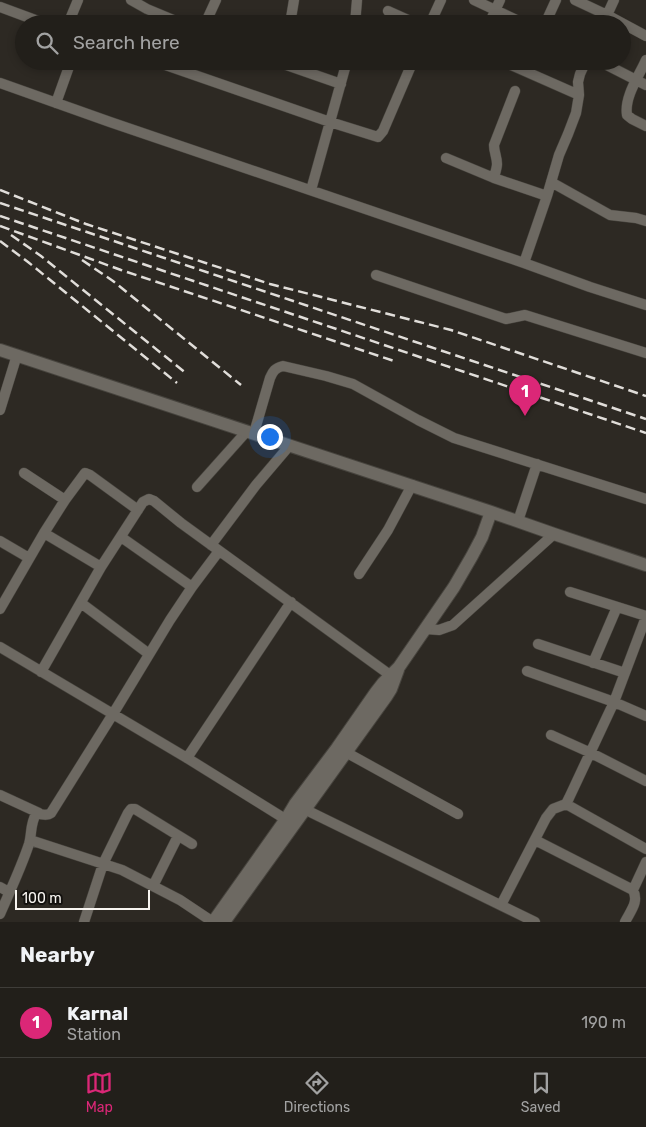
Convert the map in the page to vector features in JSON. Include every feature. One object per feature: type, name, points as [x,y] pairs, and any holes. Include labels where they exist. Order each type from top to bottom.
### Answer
[{"type":"street","points":[[72,15],[78,0]]},
{"type":"street","points":[[131,0],[161,15]]},
{"type":"street","points":[[209,15],[216,0]]},
{"type":"street","points":[[292,15],[294,0]]},
{"type":"street","points":[[356,15],[357,0]]},
{"type":"street","points":[[434,15],[441,0]]},
{"type":"street","points":[[474,0],[498,5],[512,15]]},
{"type":"street","points":[[549,15],[556,0]]},
{"type":"street","points":[[575,0],[599,15]]},
{"type":"street","points":[[607,15],[614,0]]},
{"type":"street","points":[[0,7],[22,15]]},
{"type":"street","points":[[388,11],[397,15]]},
{"type":"street","points":[[631,30],[646,36]]},
{"type":"street","points":[[646,60],[641,83],[628,99],[626,108],[627,115],[646,126]]},
{"type":"street","points":[[56,103],[68,70]]},
{"type":"street","points":[[180,70],[378,137],[383,131],[409,70]]},
{"type":"street","points":[[303,70],[341,84]]},
{"type":"street","points":[[311,190],[345,70]]},
{"type":"street","points":[[532,70],[579,95]]},
{"type":"street","points":[[524,263],[559,155],[572,124],[579,95],[578,82],[582,70]]},
{"type":"street","points":[[616,70],[641,83]]},
{"type":"street","points":[[0,83],[646,305]]},
{"type":"street","points":[[494,178],[497,166],[494,145],[515,91]]},
{"type":"street","points":[[446,158],[494,178],[547,196]]},
{"type":"street","points":[[551,182],[610,215],[646,221]]},
{"type":"street","points":[[376,275],[506,319],[525,315],[646,353]]},
{"type":"street","points":[[0,350],[412,485],[646,565]]},
{"type":"street","points":[[0,410],[2,396],[17,356]]},
{"type":"street","points":[[197,487],[251,432],[270,378],[274,370],[282,366],[353,384],[454,438],[646,499]]},
{"type":"street","points":[[0,795],[39,814],[46,815],[51,813],[215,548],[256,485],[290,445]]},
{"type":"street","points":[[518,521],[537,464]]},
{"type":"street","points":[[24,473],[65,500]]},
{"type":"street","points":[[0,609],[65,500],[85,473],[138,510]]},
{"type":"street","points":[[359,574],[388,530],[412,485]]},
{"type":"street","points":[[41,672],[101,567],[143,502],[150,499],[291,602],[395,671]]},
{"type":"street","points":[[224,922],[300,807],[342,750],[386,697],[391,689],[395,671],[426,629],[472,556],[491,512]]},
{"type":"street","points":[[44,534],[101,567]]},
{"type":"street","points":[[426,629],[439,630],[452,625],[554,534]]},
{"type":"street","points":[[121,537],[192,587]]},
{"type":"street","points":[[0,541],[29,558]]},
{"type":"street","points":[[501,905],[550,812],[566,804],[641,642],[646,617],[570,592]]},
{"type":"street","points":[[187,758],[291,602]]},
{"type":"street","points":[[81,603],[148,654]]},
{"type":"street","points":[[593,663],[617,607]]},
{"type":"street","points":[[538,644],[625,673]]},
{"type":"street","points":[[0,647],[187,758],[290,822]]},
{"type":"street","points":[[527,671],[614,702],[646,716]]},
{"type":"street","points":[[551,735],[646,781]]},
{"type":"street","points":[[342,750],[458,814]]},
{"type":"street","points":[[566,804],[646,849]]},
{"type":"street","points":[[300,807],[535,922]]},
{"type":"street","points":[[84,922],[103,864],[131,809],[192,844]]},
{"type":"street","points":[[0,914],[5,890],[30,840],[32,822],[36,814],[39,814]]},
{"type":"street","points":[[30,840],[122,870],[180,900],[213,922],[290,822]]},
{"type":"street","points":[[153,886],[178,836]]},
{"type":"street","points":[[536,840],[633,890]]},
{"type":"street","points":[[625,922],[636,900],[633,890],[646,862]]},
{"type":"railway","points":[[0,190],[86,224],[270,284],[451,330],[646,396]]},
{"type":"railway","points":[[0,203],[646,419]]},
{"type":"railway","points":[[0,216],[646,433]]},
{"type":"railway","points":[[0,226],[121,270],[397,362]]},
{"type":"railway","points":[[11,235],[41,256],[187,374]]},
{"type":"railway","points":[[0,241],[177,383]]},
{"type":"railway","points":[[82,260],[113,281],[241,385]]},
{"type":"place","name":"Karnal","points":[[525,416]]}]
